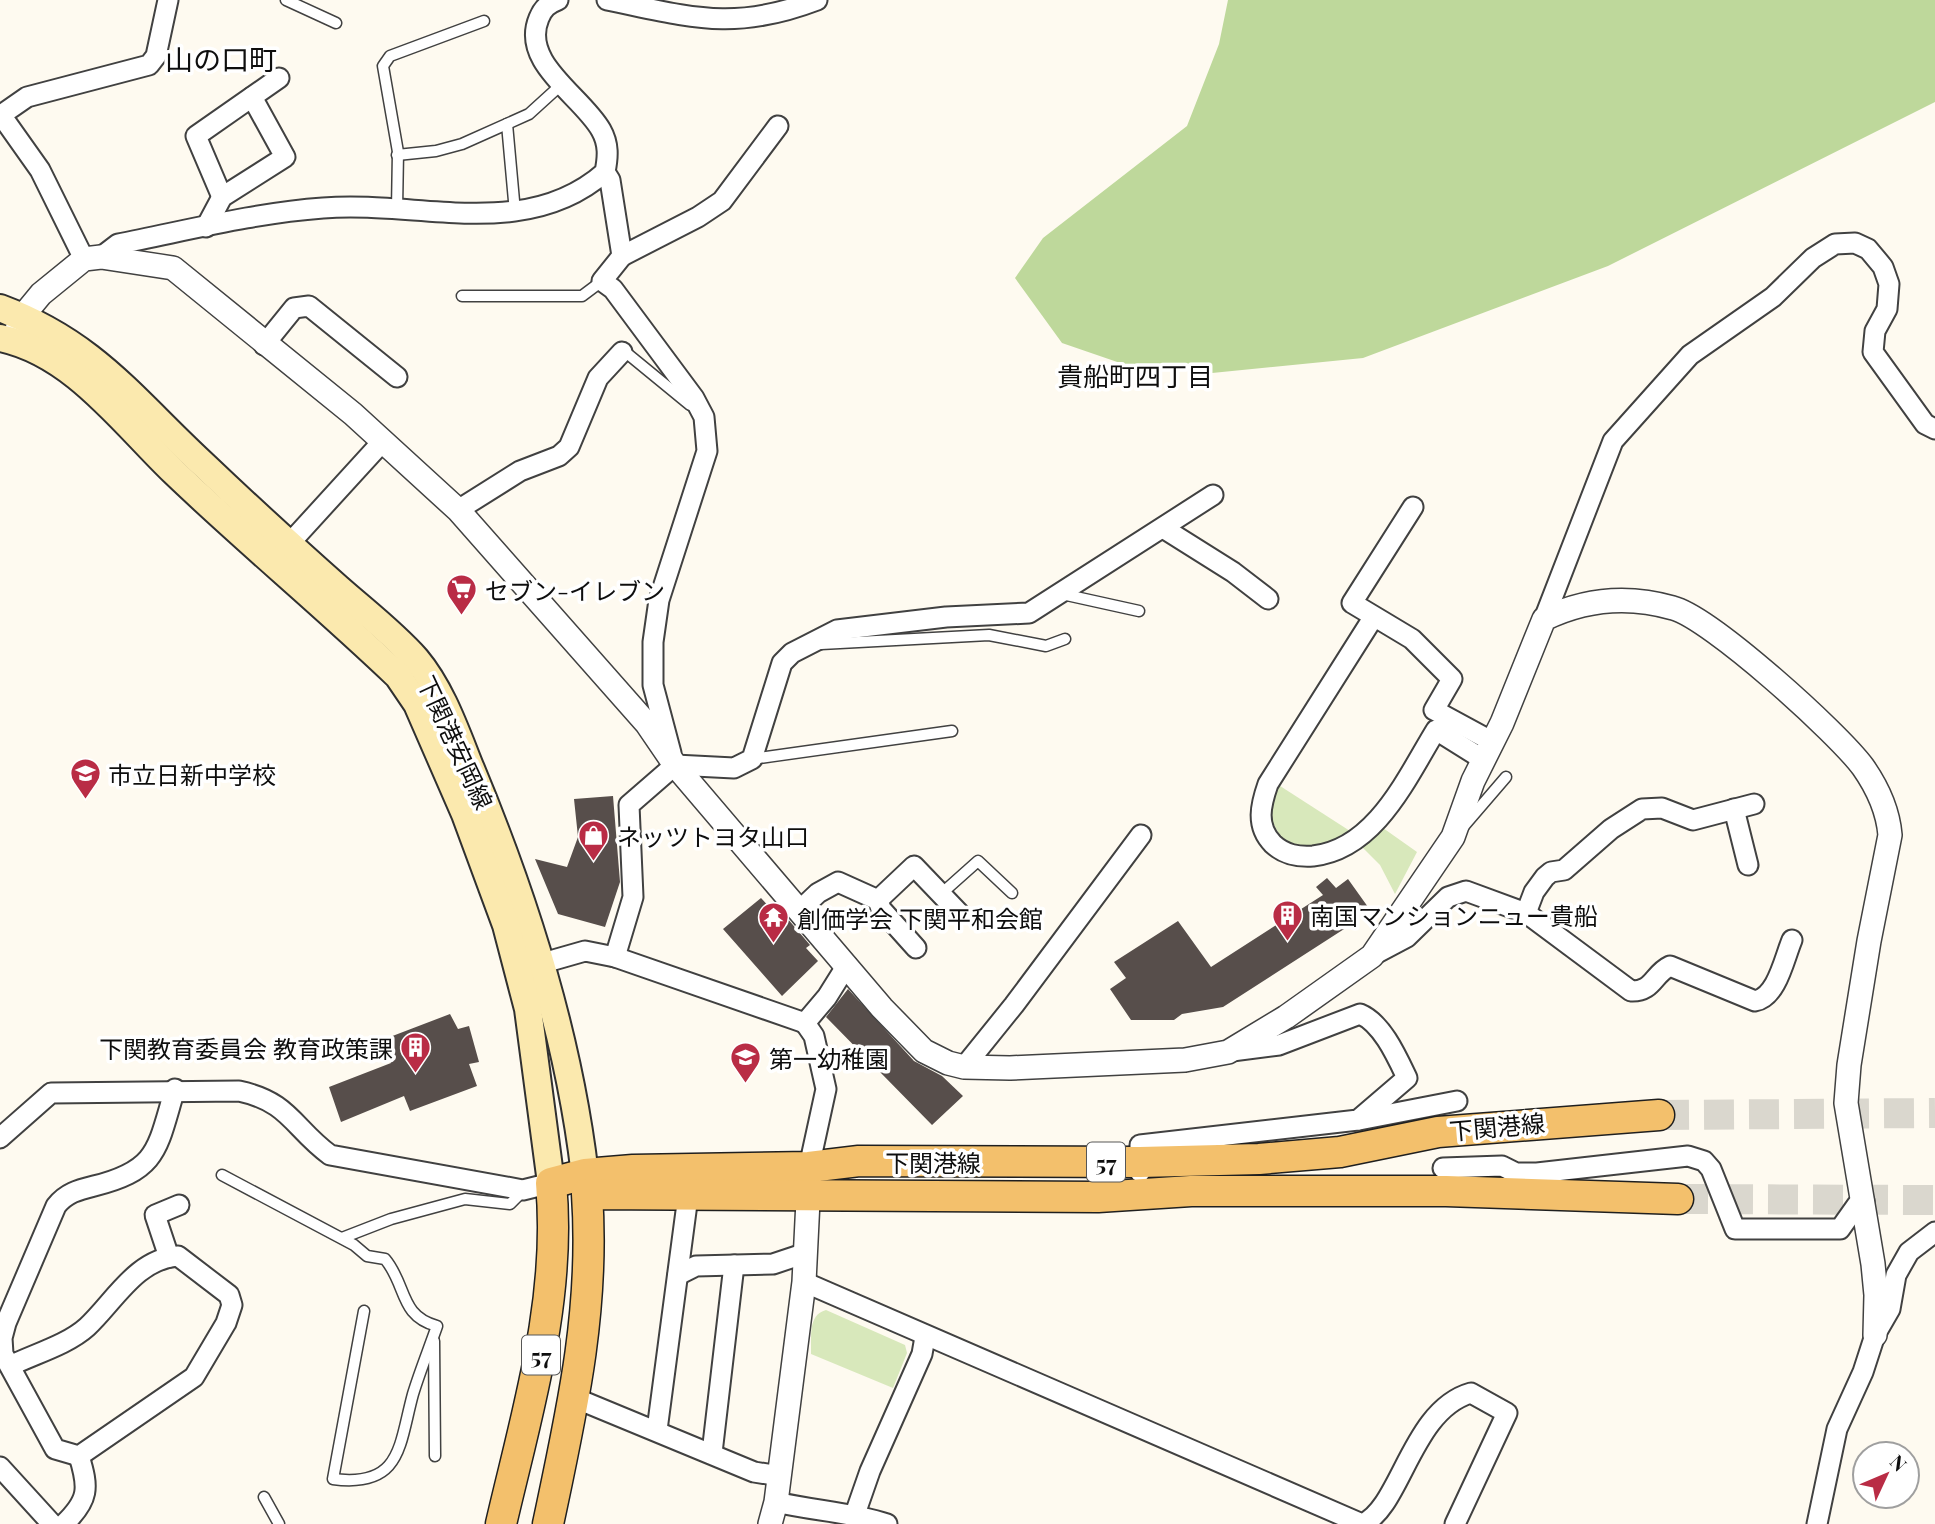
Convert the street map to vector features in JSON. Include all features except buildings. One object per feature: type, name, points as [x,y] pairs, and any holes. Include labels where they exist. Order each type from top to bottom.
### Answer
[{"type":"main road","name":"下関港安岡線","points":[[9,325],[87,352],[289,544],[392,635],[417,660],[433,685],[500,837],[529,967],[528,1009],[551,1183]]},
{"type":"main road","name":"下関港安岡線","points":[[9,325],[89,387],[173,471],[398,676],[417,704],[465,814],[506,925],[529,967],[561,1045],[586,1184]]},
{"type":"main road","name":"下関港線","points":[[586,1184],[688,1196],[809,1182],[859,1161],[1140,1162],[1310,1156],[1438,1132],[1659,1115]]},
{"type":"main road","name":"下関港線","points":[[551,1183],[809,1182],[1098,1197],[1141,1192],[1445,1180],[1678,1199]]},
{"type":"main road","name":"57","points":[[501,1524],[544,1339],[554,1216],[551,1183]]},
{"type":"main road","name":"57","points":[[548,1524],[575,1398],[589,1295],[586,1184]]},
{"type":"street","points":[[92,258],[40,170],[1,114],[27,97],[149,65],[156,56],[168,0]]},
{"type":"street","points":[[555,0],[545,6],[535,35],[542,60],[603,132],[608,157],[605,172],[610,180],[622,257]]},
{"type":"street","points":[[607,0],[720,21],[771,15],[817,0]]},
{"type":"street","points":[[222,197],[196,136],[279,78]]},
{"type":"street","points":[[206,227],[222,197],[285,157],[252,97]]},
{"type":"street","points":[[675,765],[653,685],[653,642],[659,600],[707,451],[704,417],[694,398],[613,289],[602,281],[622,257],[698,218],[722,201],[778,126]]},
{"type":"street","points":[[9,325],[41,294],[92,258],[118,244],[305,209],[515,212],[558,203],[605,172]]},
{"type":"street","points":[[1372,956],[1453,837],[1473,781],[1489,751],[1544,619],[1613,441],[1690,355],[1773,297],[1813,258],[1835,244],[1855,243],[1868,249],[1883,267],[1889,284],[1887,309],[1875,331],[1873,352],[1926,424],[1935,429]]},
{"type":"street","points":[[92,258],[173,268],[383,441],[458,510],[647,724],[675,765],[912,1041],[948,1063],[964,1067],[1010,1068],[1185,1060],[1279,1045],[1354,1014],[1366,1016],[1395,1052],[1407,1078],[1358,1120]]},
{"type":"street","points":[[264,345],[294,308],[309,306],[397,377]]},
{"type":"street","points":[[458,510],[520,471],[559,456],[569,447],[598,378],[622,352]]},
{"type":"street","points":[[289,544],[383,441]]},
{"type":"street","points":[[615,957],[634,897],[629,805],[675,765],[734,768],[751,759],[782,663],[807,645],[837,630],[946,617],[1029,613],[1213,495]]},
{"type":"street","points":[[1413,507],[1352,603],[1412,639],[1452,679],[1434,710],[1489,751]]},
{"type":"street","points":[[1163,528],[1246,581],[1268,599]]},
{"type":"street","points":[[1544,619],[1570,606],[1595,601],[1629,601],[1673,608],[1689,615],[1737,648],[1845,747],[1873,782],[1889,822],[1890,835],[1869,941],[1846,1102],[1877,1294],[1874,1335],[1863,1372],[1838,1429],[1816,1524]]},
{"type":"street","points":[[1373,618],[1268,784],[1260,811],[1266,835],[1273,844],[1299,857],[1319,855],[1364,832],[1389,805],[1436,730],[1489,751]]},
{"type":"street","points":[[1526,913],[1538,885],[1545,877],[1551,872],[1564,870],[1611,829],[1642,809],[1662,808],[1693,820],[1744,807],[1748,865]]},
{"type":"street","points":[[964,1067],[1014,1005],[1140,835]]},
{"type":"street","points":[[878,900],[915,866],[959,912]]},
{"type":"street","points":[[800,910],[818,893],[838,882],[878,900],[881,909],[916,948]]},
{"type":"street","points":[[1228,1052],[1286,1017],[1372,956],[1407,937],[1456,893],[1474,892],[1526,913],[1631,991],[1649,988],[1670,966],[1755,1001],[1763,999],[1770,993],[1792,940]]},
{"type":"street","points":[[529,967],[584,951],[615,957],[805,1023],[814,1036],[826,1089],[820,1130],[813,1139],[804,1282],[780,1476],[770,1524]]},
{"type":"street","points":[[805,1023],[827,997],[847,965]]},
{"type":"street","points":[[10,1366],[87,1327],[134,1276],[169,1257],[178,1256],[194,1265],[229,1295],[232,1305],[226,1322],[194,1377],[79,1455],[55,1450],[3,1354],[6,1323],[56,1206],[65,1195],[134,1173],[145,1165],[158,1145],[175,1090]]},
{"type":"street","points":[[0,1138],[51,1093],[239,1091],[262,1096],[286,1110],[315,1144],[330,1155],[523,1190],[551,1183]]},
{"type":"street","points":[[1141,1192],[1140,1144],[1358,1120],[1457,1101]]},
{"type":"street","points":[[1438,1132],[1445,1180],[1502,1166],[1516,1173],[1536,1173],[1688,1156],[1704,1161],[1711,1169],[1735,1229],[1840,1229],[1857,1205],[1864,1201]]},
{"type":"street","points":[[657,1430],[688,1196]]},
{"type":"street","points":[[169,1257],[155,1215],[179,1205]]},
{"type":"street","points":[[1874,1335],[1884,1324],[1890,1309],[1896,1275],[1905,1258],[1935,1232]]},
{"type":"street","points":[[678,1275],[696,1266],[773,1264],[806,1253]]},
{"type":"street","points":[[712,1453],[734,1265]]},
{"type":"street","points":[[804,1282],[925,1337],[1362,1524],[1378,1515],[1412,1448],[1454,1398],[1471,1394],[1507,1413],[1455,1524]]},
{"type":"street","points":[[855,1514],[870,1471],[922,1354],[925,1337]]},
{"type":"street","points":[[575,1398],[754,1472],[780,1476]]},
{"type":"street","points":[[64,1524],[78,1511],[87,1490],[79,1455]]},
{"type":"street","points":[[0,1467],[52,1524]]},
{"type":"street","points":[[776,1502],[809,1510],[855,1514],[887,1524]]},
{"type":"lane","points":[[286,0],[336,23]]},
{"type":"lane","points":[[397,209],[397,155],[383,66],[390,56],[484,21]]},
{"type":"lane","points":[[397,155],[436,151],[462,144],[529,114],[563,84]]},
{"type":"lane","points":[[506,124],[515,212]]},
{"type":"lane","points":[[462,296],[582,296],[602,281]]},
{"type":"lane","points":[[622,352],[704,417]]},
{"type":"lane","points":[[1062,594],[1139,611]]},
{"type":"lane","points":[[807,645],[989,635],[1046,646],[1065,639]]},
{"type":"lane","points":[[751,759],[952,731]]},
{"type":"lane","points":[[1453,837],[1506,777]]},
{"type":"lane","points":[[941,894],[978,861],[1012,893]]},
{"type":"lane","points":[[222,1175],[342,1238],[367,1256],[379,1257],[388,1263],[411,1313],[421,1322],[437,1326],[395,1460],[381,1473],[365,1480],[333,1479],[364,1311]]},
{"type":"lane","points":[[342,1238],[391,1219],[465,1199],[510,1204],[523,1190]]},
{"type":"lane","points":[[433,1337],[435,1456]]},
{"type":"lane","points":[[264,1497],[279,1524]]},
{"type":"green space","points":[[1228,0],[1935,0],[1935,102],[1608,266],[1363,358],[1212,373],[1126,365],[1062,343],[1015,278],[1043,238],[1187,126],[1219,44]]},
{"type":"green space","points":[[1277,784],[1350,831],[1317,848],[1302,848],[1282,840],[1271,819]]},
{"type":"green space","points":[[1383,828],[1417,852],[1395,894],[1380,865],[1358,843]]},
{"type":"green space","points":[[826,1310],[905,1345],[907,1353],[893,1388],[811,1354],[813,1322]]},
{"type":"tunnel","points":[[1659,1115],[1935,1113]]},
{"type":"tunnel","points":[[1678,1199],[1935,1200]]},
{"type":"place","name":"セブン-イレブン","points":[[462,617]]},
{"type":"place","name":"市立日新中学校","points":[[85,801]]},
{"type":"place","name":"ネッツトヨタ山口","points":[[594,863]]},
{"type":"place","name":"南国マンションニュー貴船","points":[[1287,942]]},
{"type":"place","name":"創価学会 下関平和会館","points":[[774,945]]},
{"type":"place","name":"下関教育委員会 教育政策課","points":[[416,1075]]},
{"type":"place","name":"第一幼稚園","points":[[746,1085]]},
{"type":"district","name":"山の口町","points":[[221,58]]},
{"type":"district","name":"貴船町四丁目","points":[[1135,375]]}]
